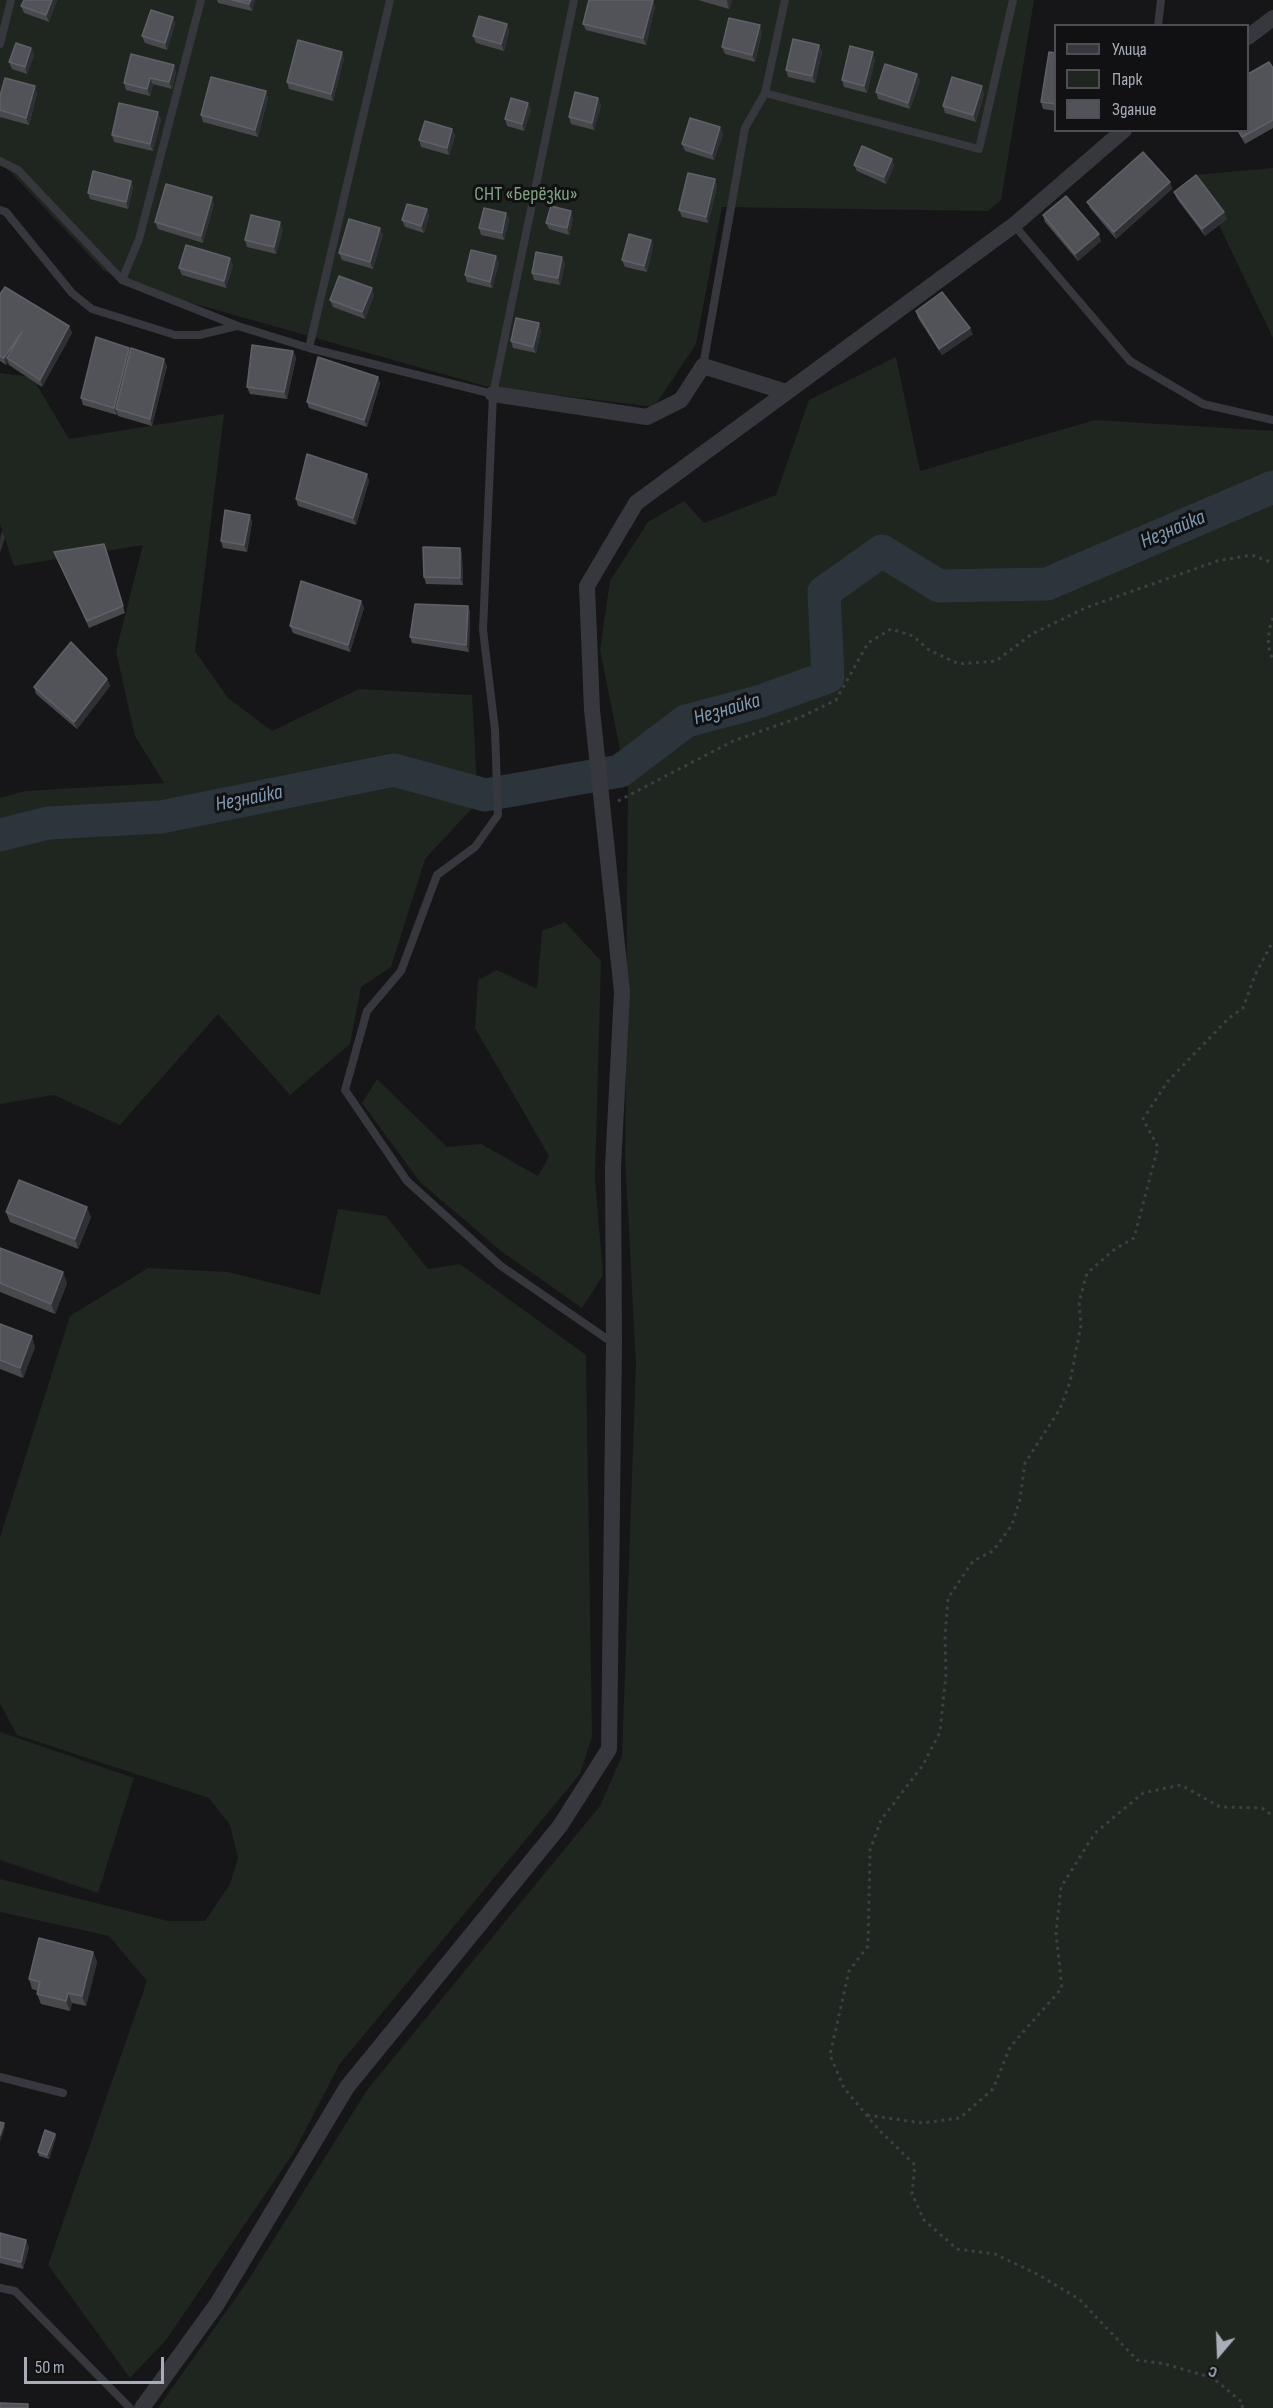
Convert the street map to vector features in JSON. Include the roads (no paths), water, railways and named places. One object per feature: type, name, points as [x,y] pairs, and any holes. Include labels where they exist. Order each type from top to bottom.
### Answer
[{"type":"street","points":[[1249,36],[1273,18]]},
{"type":"street","points":[[142,2408],[217,2304],[346,2087],[560,1827],[609,1749],[614,1343],[613,1167],[622,992],[592,710],[587,586],[636,502],[1014,225],[1122,132]]},
{"type":"street","points":[[493,394],[647,417],[681,400],[703,366],[786,392]]},
{"type":"lane","points":[[0,44],[10,0]]},
{"type":"lane","points":[[122,280],[139,239],[201,0]]},
{"type":"lane","points":[[309,348],[390,0]]},
{"type":"lane","points":[[574,0],[493,394],[483,630],[495,730],[498,815],[475,847],[437,875],[401,970],[367,1011],[345,1090],[407,1181],[501,1266],[614,1343]]},
{"type":"lane","points":[[703,366],[745,128],[765,93],[785,0]]},
{"type":"lane","points":[[765,93],[979,149],[1013,0]]},
{"type":"lane","points":[[1158,24],[1161,0]]},
{"type":"lane","points":[[0,161],[18,170],[122,280],[238,326],[309,348],[493,394]]},
{"type":"lane","points":[[0,210],[6,212],[72,293],[93,309],[175,335],[199,335],[238,326]]},
{"type":"lane","points":[[1014,225],[1130,361],[1203,404],[1273,420]]},
{"type":"lane","points":[[0,2077],[63,2093]]},
{"type":"lane","points":[[0,2288],[15,2291],[130,2408]]},
{"type":"waterway","name":"Незнайка","points":[[0,835],[48,823],[161,817],[394,770],[485,795],[620,771],[686,721],[758,702],[828,677],[824,592],[882,551],[939,586],[1047,584],[1273,487]]},
{"type":"park label","name":"СНТ «Берёзки»","points":[[526,195]]}]
